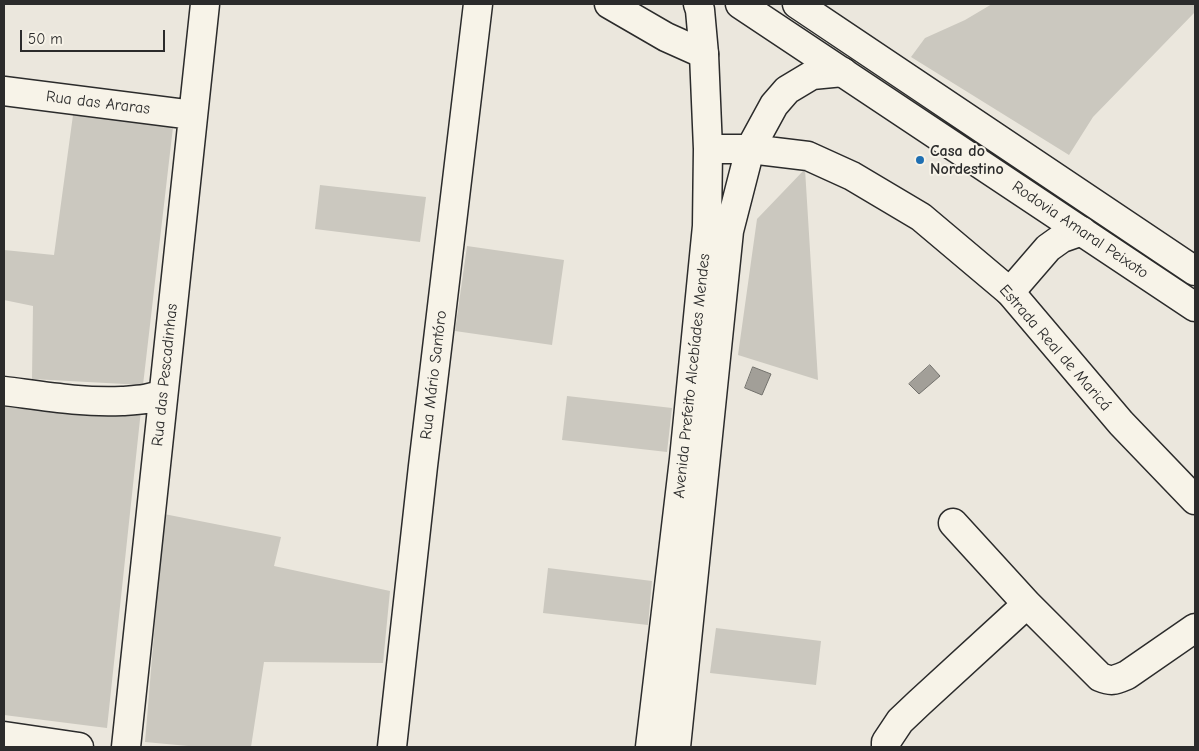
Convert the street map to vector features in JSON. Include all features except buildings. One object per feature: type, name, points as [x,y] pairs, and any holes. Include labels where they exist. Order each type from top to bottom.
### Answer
[{"type":"main road","name":"Rua das Pescadinhas","points":[[126,747],[205,4]]},
{"type":"main road","name":"Rua Mário Santóro","points":[[392,747],[424,456],[478,4]]},
{"type":"main road","points":[[609,4],[666,37],[704,54]]},
{"type":"main road","name":"Avenida Prefeito Alcebíades Mendes","points":[[676,747],[713,279],[707,226],[708,149],[704,54],[698,4]]},
{"type":"main road","name":"Rodovia Amaral Peixoto","points":[[740,4],[1195,307]]},
{"type":"main road","name":"Rodovia Amaral Peixoto","points":[[807,6],[1195,271]]},
{"type":"main road","name":"Avenida Prefeito Alcebíades Mendes","points":[[650,747],[684,459],[713,279],[729,231],[750,149],[774,105],[787,90],[812,75],[843,72]]},
{"type":"main road","name":"Rua das Araras","points":[[4,91],[193,115]]},
{"type":"main road","name":"Estrada Real de Maricá","points":[[708,149],[750,149],[808,156],[852,176],[920,217],[1010,292],[1121,424],[1195,500]]},
{"type":"main road","points":[[1048,248],[1056,232],[1056,213]]},
{"type":"main road","points":[[1010,292],[1048,248],[1062,238],[1082,231]]},
{"type":"main road","points":[[4,391],[104,402],[154,398],[163,393]]},
{"type":"main road","points":[[953,523],[1027,604],[1100,677],[1115,680],[1127,675],[1195,628]]},
{"type":"main road","points":[[886,747],[886,742],[900,721],[1027,604]]},
{"type":"main road","points":[[4,736],[79,747]]},
{"type":"shaded area","points":[[992,4],[1195,4],[1195,12],[1093,117],[1069,155],[911,57],[925,38],[965,20]]},
{"type":"shaded area","points":[[73,115],[173,127],[143,385],[32,379],[33,306],[4,300],[4,250],[54,255]]},
{"type":"shaded area","points":[[805,169],[818,380],[738,355],[757,219]]},
{"type":"shaded area","points":[[320,185],[426,197],[420,242],[315,229]]},
{"type":"shaded area","points":[[467,246],[564,260],[552,345],[455,331]]},
{"type":"shaded area","points":[[930,365],[940,376],[919,394],[909,384]]},
{"type":"shaded area","points":[[753,367],[771,374],[762,395],[745,388]]},
{"type":"shaded area","points":[[4,395],[141,410],[107,728],[4,715]]},
{"type":"shaded area","points":[[567,396],[672,408],[667,452],[562,440]]},
{"type":"shaded area","points":[[164,514],[281,537],[274,566],[390,591],[383,663],[264,662],[251,747],[199,747],[145,742]]},
{"type":"shaded area","points":[[548,568],[652,581],[648,625],[543,613]]},
{"type":"shaded area","points":[[716,628],[821,641],[816,685],[710,673]]},
{"type":"place","name":"Casa do Nordestino","points":[[920,160]]}]
